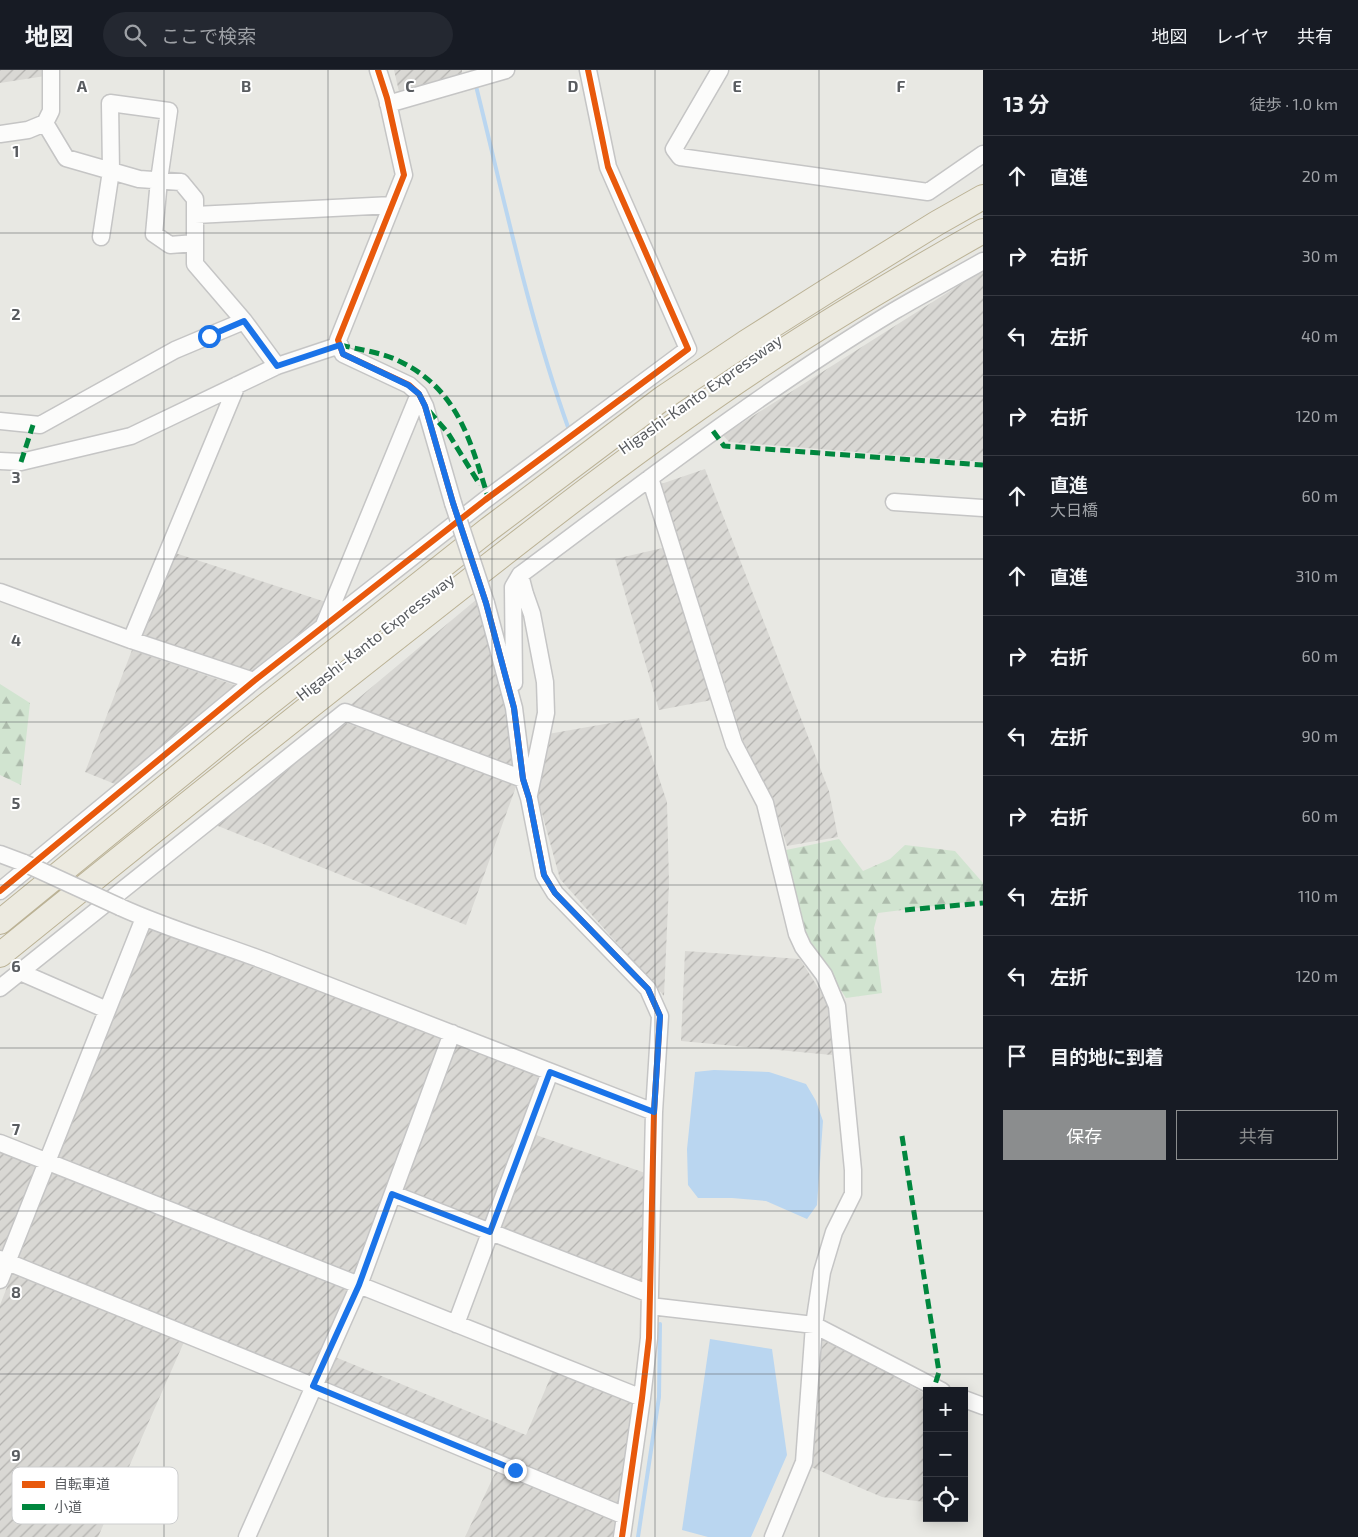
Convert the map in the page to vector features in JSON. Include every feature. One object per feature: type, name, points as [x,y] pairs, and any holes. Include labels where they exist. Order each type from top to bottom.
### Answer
[{"type":"highway","name":"Higashi-Kanto Expressway","points":[[0,922],[239,727],[489,529],[663,398],[827,291],[983,197]]},
{"type":"highway","name":"Higashi-Kanto Expressway","points":[[0,955],[275,733],[506,552],[676,424],[759,367],[844,313],[983,231]]},
{"type":"street","points":[[0,134],[28,130],[45,123],[51,111],[51,70]]},
{"type":"street","points":[[378,70],[388,104],[404,175],[338,340],[343,354],[408,385],[419,394],[425,406],[453,503],[486,603],[514,708]]},
{"type":"street","points":[[388,104],[506,70]]},
{"type":"street","points":[[0,891],[254,681],[486,500],[688,349],[608,167],[588,70]]},
{"type":"street","points":[[720,70],[674,149],[680,157],[928,192],[983,154]]},
{"type":"street","points":[[101,237],[111,171],[110,103],[169,111],[159,180],[154,234],[170,245],[195,243]]},
{"type":"street","points":[[45,123],[66,158],[139,179],[181,182],[195,199],[195,264],[244,321],[277,366]]},
{"type":"street","points":[[195,215],[392,205]]},
{"type":"street","points":[[622,1537],[649,1338],[654,1112],[660,1016],[648,989],[555,893],[544,875],[529,798],[523,779],[514,708],[513,587],[520,575],[713,432],[894,311],[983,261]]},
{"type":"street","points":[[0,421],[40,425],[175,350],[244,321]]},
{"type":"street","points":[[0,462],[21,462],[132,436],[277,366],[340,345]]},
{"type":"street","points":[[131,640],[237,385]]},
{"type":"street","points":[[323,627],[419,394]]},
{"type":"street","points":[[650,478],[734,744],[765,803],[796,934],[824,976],[837,1006],[854,1185],[853,1194],[834,1232],[822,1272],[814,1325],[804,1462],[773,1537]]},
{"type":"street","points":[[894,502],[983,508]]},
{"type":"street","points":[[520,575],[532,614],[545,682],[546,713],[529,798]]},
{"type":"street","points":[[0,592],[131,640],[254,681]]},
{"type":"street","points":[[0,988],[345,712],[523,779]]},
{"type":"street","points":[[0,854],[24,863],[144,918],[246,954],[654,1112]]},
{"type":"street","points":[[0,1280],[4,1261],[48,1161],[144,918]]},
{"type":"street","points":[[20,972],[107,1010]]},
{"type":"street","points":[[247,1537],[359,1285],[452,1033]]},
{"type":"street","points":[[456,1324],[550,1072]]},
{"type":"street","points":[[0,1143],[642,1398]]},
{"type":"street","points":[[392,1194],[490,1232],[650,1300],[814,1325],[934,1387]]},
{"type":"street","points":[[4,1261],[313,1386],[625,1516]]},
{"type":"street","points":[[968,1400],[983,1406]]},
{"type":"shaded area","points":[[0,70],[44,70],[45,76],[0,83]]},
{"type":"shaded area","points":[[394,70],[462,70],[462,78],[400,96]]},
{"type":"shaded area","points":[[983,270],[983,462],[729,442],[723,435]]},
{"type":"shaded area","points":[[705,469],[829,791],[838,837],[787,846],[771,796],[743,741],[661,484]]},
{"type":"shaded area","points":[[667,547],[712,700],[659,710],[615,559]]},
{"type":"shaded area","points":[[175,553],[329,603],[319,625],[251,677],[140,637]]},
{"type":"shaded area","points":[[477,599],[507,712],[515,771],[348,707]]},
{"type":"shaded area","points":[[132,650],[240,687],[120,786],[85,772]]},
{"type":"shaded area","points":[[639,718],[667,802],[669,884],[664,996],[560,879],[537,795],[548,734]]},
{"type":"shaded area","points":[[346,723],[517,784],[466,925],[213,824]]},
{"type":"shaded area","points":[[147,926],[259,969],[445,1036],[354,1279],[55,1158]]},
{"type":"shaded area","points":[[685,951],[800,959],[829,1005],[832,1055],[681,1041]]},
{"type":"shaded area","points":[[455,1044],[542,1077],[488,1224],[400,1192]]},
{"type":"shaded area","points":[[536,1135],[648,1174],[644,1287],[498,1228]]},
{"type":"shaded area","points":[[0,1148],[41,1164],[3,1256],[0,1255]]},
{"type":"shaded area","points":[[52,1170],[349,1287],[309,1376],[16,1260]]},
{"type":"shaded area","points":[[13,1272],[184,1342],[129,1467],[12,1467],[12,1524],[104,1524],[98,1537],[0,1537],[0,1305]]},
{"type":"shaded area","points":[[821,1335],[923,1393],[923,1502],[882,1497],[811,1467]]},
{"type":"shaded area","points":[[335,1357],[526,1435],[554,1369],[634,1401],[620,1510],[324,1384]]},
{"type":"shaded area","points":[[497,1469],[618,1518],[615,1537],[465,1537]]},
{"type":"green space","points":[[0,684],[30,703],[21,785],[0,775]]},
{"type":"green space","points":[[839,839],[863,871],[890,859],[905,845],[955,851],[983,883],[983,900],[878,913],[874,928],[882,993],[846,998],[806,936],[786,850]]},
{"type":"water","points":[[714,1070],[769,1072],[806,1084],[816,1101],[823,1121],[817,1205],[807,1219],[766,1201],[698,1198],[688,1185],[687,1149],[695,1072]]},
{"type":"water","points":[[710,1339],[772,1349],[787,1455],[751,1537],[708,1537],[682,1530]]},
{"type":"waterway","points":[[475,82],[529,299],[568,427]]},
{"type":"waterway","points":[[638,1537],[659,1397],[660,1324]]},
{"type":"marked path","points":[[340,345],[393,358],[419,373],[435,386],[459,418],[475,456],[488,497]]},
{"type":"marked path","points":[[429,411],[448,433],[480,485]]},
{"type":"marked path","points":[[21,462],[33,425]]},
{"type":"marked path","points":[[713,431],[724,446],[983,465]]},
{"type":"marked path","points":[[905,910],[983,903]]},
{"type":"marked path","points":[[902,1136],[939,1372],[934,1387]]},
{"type":"cycle path","points":[[378,70],[387,98],[404,175],[338,340],[343,354],[409,385],[419,394],[425,406],[453,503],[486,603],[514,708],[523,779],[529,798],[544,875],[555,893],[648,989],[660,1016],[654,1112],[649,1338],[622,1537]]},
{"type":"cycle path","points":[[0,891],[254,681],[485,500],[688,349],[608,167],[588,70]]},
{"type":"route","points":[[209,336],[244,321],[277,366],[340,345],[343,354],[408,385],[419,394],[425,406],[453,503],[486,603],[514,708],[523,779],[529,798],[544,875],[555,893],[648,989],[660,1016],[654,1112],[550,1072],[490,1232],[392,1194],[359,1285],[313,1386],[515,1470]]}]
